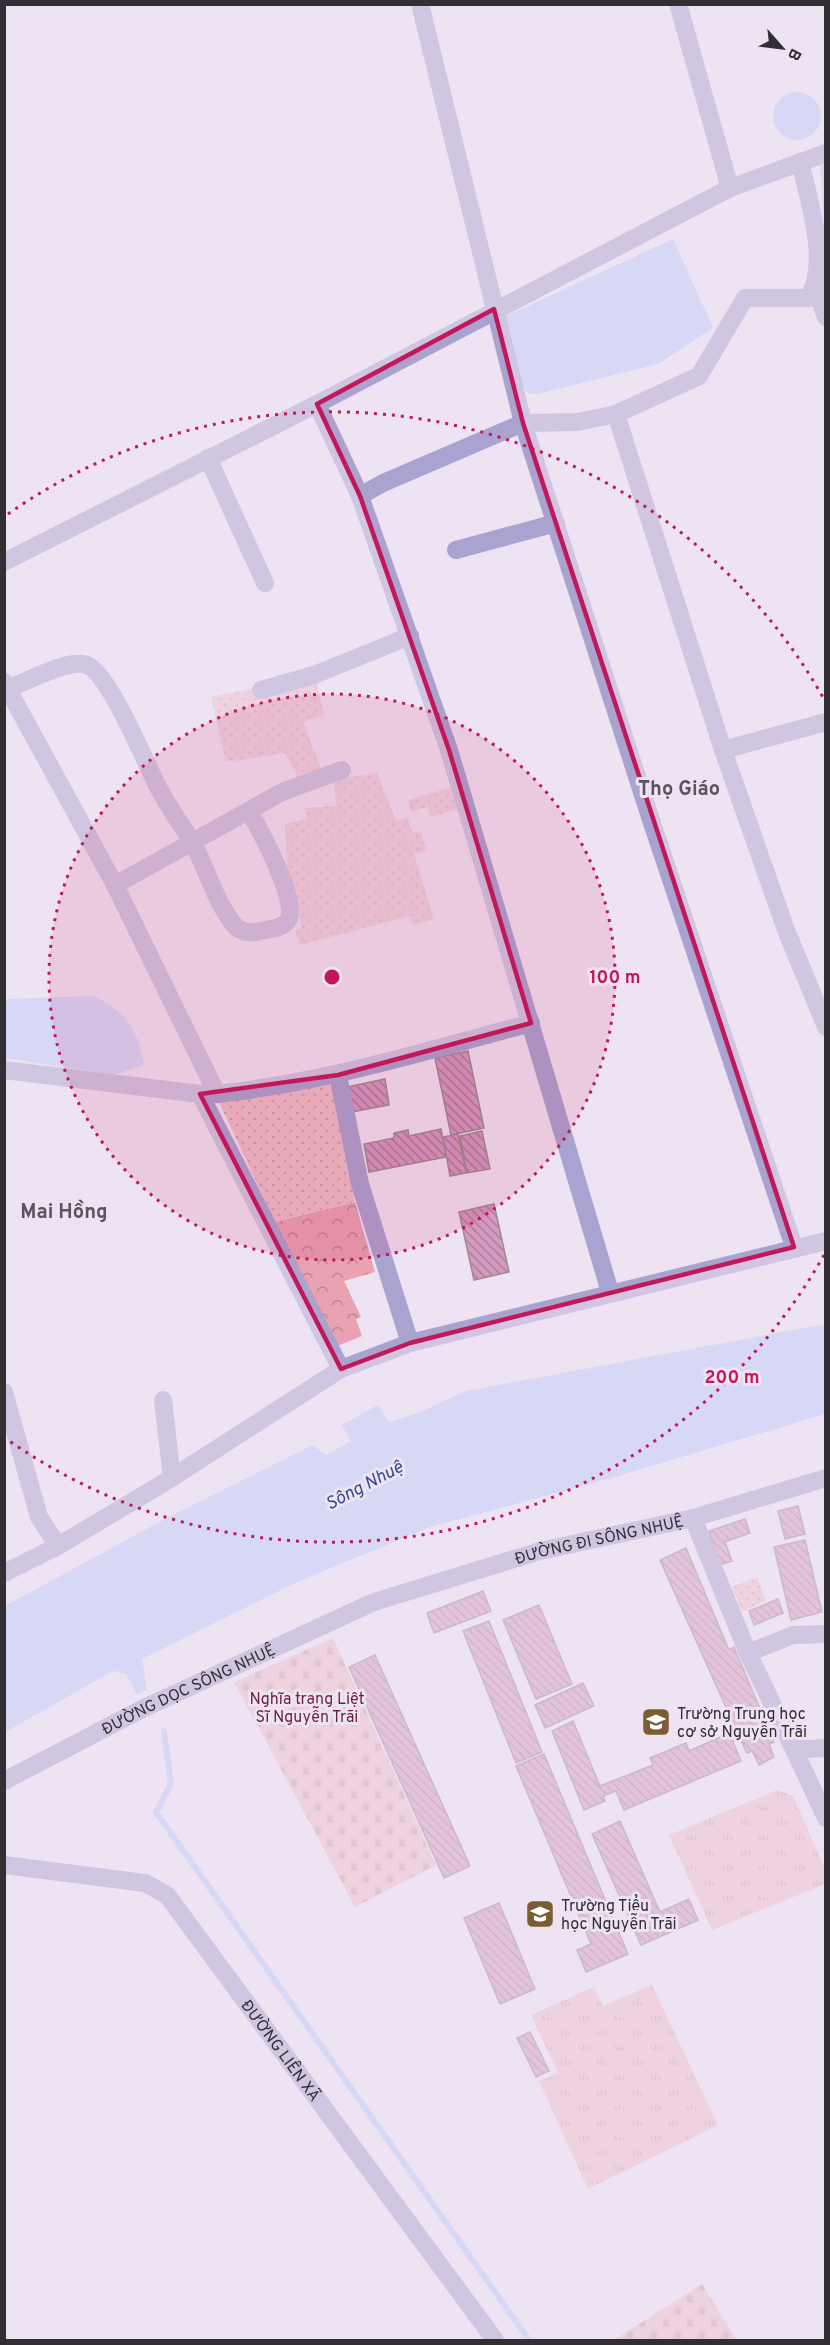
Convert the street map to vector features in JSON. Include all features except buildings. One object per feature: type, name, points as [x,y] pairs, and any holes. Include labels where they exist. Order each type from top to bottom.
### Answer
[{"type":"street","points":[[420,4],[523,423],[651,820],[794,1247]]},
{"type":"street","points":[[678,4],[730,188]]},
{"type":"street","points":[[4,562],[317,404],[494,309],[730,188],[825,153]]},
{"type":"street","points":[[800,162],[822,252],[816,288],[825,317]]},
{"type":"street","points":[[360,496],[383,483],[523,423],[578,422],[616,414],[699,376],[745,298],[808,298],[816,288]]},
{"type":"street","points":[[317,404],[360,496],[449,750],[610,1292]]},
{"type":"street","points":[[616,414],[723,750],[786,930],[825,1027]]},
{"type":"street","points":[[208,458],[265,584]]},
{"type":"street","points":[[456,550],[556,523]]},
{"type":"street","points":[[261,690],[314,675],[410,636]]},
{"type":"street","points":[[249,812],[270,846],[291,908],[288,920],[281,927],[249,933],[236,928],[226,915],[193,844],[157,787],[120,709],[96,671],[87,664],[72,663],[6,686],[115,885],[209,1094],[341,1369]]},
{"type":"street","points":[[723,750],[825,722]]},
{"type":"street","points":[[115,885],[193,844],[282,792],[342,770]]},
{"type":"street","points":[[4,1070],[209,1094],[272,1088],[338,1075],[531,1023]]},
{"type":"street","points":[[338,1075],[360,1184],[410,1342]]},
{"type":"street","points":[[4,1573],[58,1546],[172,1478],[341,1369],[410,1342],[825,1241]]},
{"type":"street","points":[[4,1392],[39,1517],[58,1546]]},
{"type":"street","points":[[163,1400],[172,1478]]},
{"type":"street","name":"ĐƯỜNG ĐI SÔNG NHUỆ","points":[[374,1602],[540,1551],[693,1518],[825,1478]]},
{"type":"street","points":[[693,1518],[748,1653],[825,1818]]},
{"type":"street","name":"ĐƯỜNG DỌC SÔNG NHUỆ","points":[[4,1781],[144,1708],[374,1602]]},
{"type":"street","points":[[748,1653],[793,1635],[825,1634]]},
{"type":"street","points":[[791,1743],[806,1749],[825,1748]]},
{"type":"street","name":"ĐƯỜNG LIÊN XÃ","points":[[4,1865],[145,1883],[167,1895],[495,2340]]},
{"type":"highlighted area","points":[[494,309],[523,423],[794,1247],[410,1343],[341,1369],[200,1094],[338,1075],[531,1023],[449,750],[360,496],[317,404]]},
{"type":"green space","points":[[316,676],[324,715],[303,722],[321,769],[299,780],[285,753],[226,762],[211,697]]},
{"type":"green space","points":[[377,773],[396,821],[408,818],[412,833],[421,832],[426,850],[414,854],[434,919],[413,925],[410,916],[300,945],[295,930],[302,928],[288,883],[285,824],[307,819],[304,808],[336,806],[334,779]]},
{"type":"green space","points":[[455,786],[461,808],[431,817],[428,807],[411,812],[408,800]]},
{"type":"green space","points":[[331,1081],[355,1202],[275,1222],[218,1100]]},
{"type":"green space","points":[[355,1202],[375,1272],[344,1281],[361,1317],[356,1319],[362,1336],[335,1347],[275,1222]]},
{"type":"green space","points":[[757,1577],[766,1601],[742,1612],[732,1587]]},
{"type":"green space","name":"Nghĩa trang Liệt Sĩ Nguyễn Trãi","points":[[333,1638],[436,1865],[355,1907],[234,1682]]},
{"type":"green space","points":[[777,1790],[793,1796],[825,1869],[825,1884],[712,1930],[669,1835]]},
{"type":"green space","points":[[652,1985],[718,2125],[588,2189],[539,2081],[558,2073],[531,2015],[594,1987],[603,2006]]},
{"type":"green space","points":[[702,2284],[737,2340],[614,2340]]},
{"type":"water","points":[[792,92],[802,92],[814,99],[821,111],[821,121],[814,133],[802,140],[792,140],[777,129],[773,121],[773,111],[784,96]]},
{"type":"water","points":[[825,158],[825,250],[820,159]]},
{"type":"water","points":[[673,239],[713,328],[658,364],[537,394],[530,394],[524,390],[500,319]]},
{"type":"water","points":[[93,996],[114,1008],[129,1023],[138,1041],[144,1065],[113,1075],[5,1058],[4,999]]},
{"type":"water","name":"Sông Nhuệ","points":[[825,1324],[825,1414],[615,1477],[430,1527],[295,1583],[142,1659],[147,1690],[137,1694],[126,1674],[113,1671],[5,1732],[5,1606],[165,1519],[313,1445],[326,1455],[351,1441],[342,1425],[378,1405],[389,1422],[418,1413],[466,1391]]},
{"type":"waterway","points":[[164,1731],[171,1784],[156,1812],[529,2340]]},
{"type":"place","name":"Trường Trung học cơ sở Nguyễn Trãi","points":[[656,1722]]},
{"type":"place","name":"Trường Tiểu học Nguyễn Trãi","points":[[540,1914]]},
{"type":"district","name":"Thọ Giáo","points":[[679,788]]},
{"type":"district","name":"Mai Hồng","points":[[64,1211]]}]
